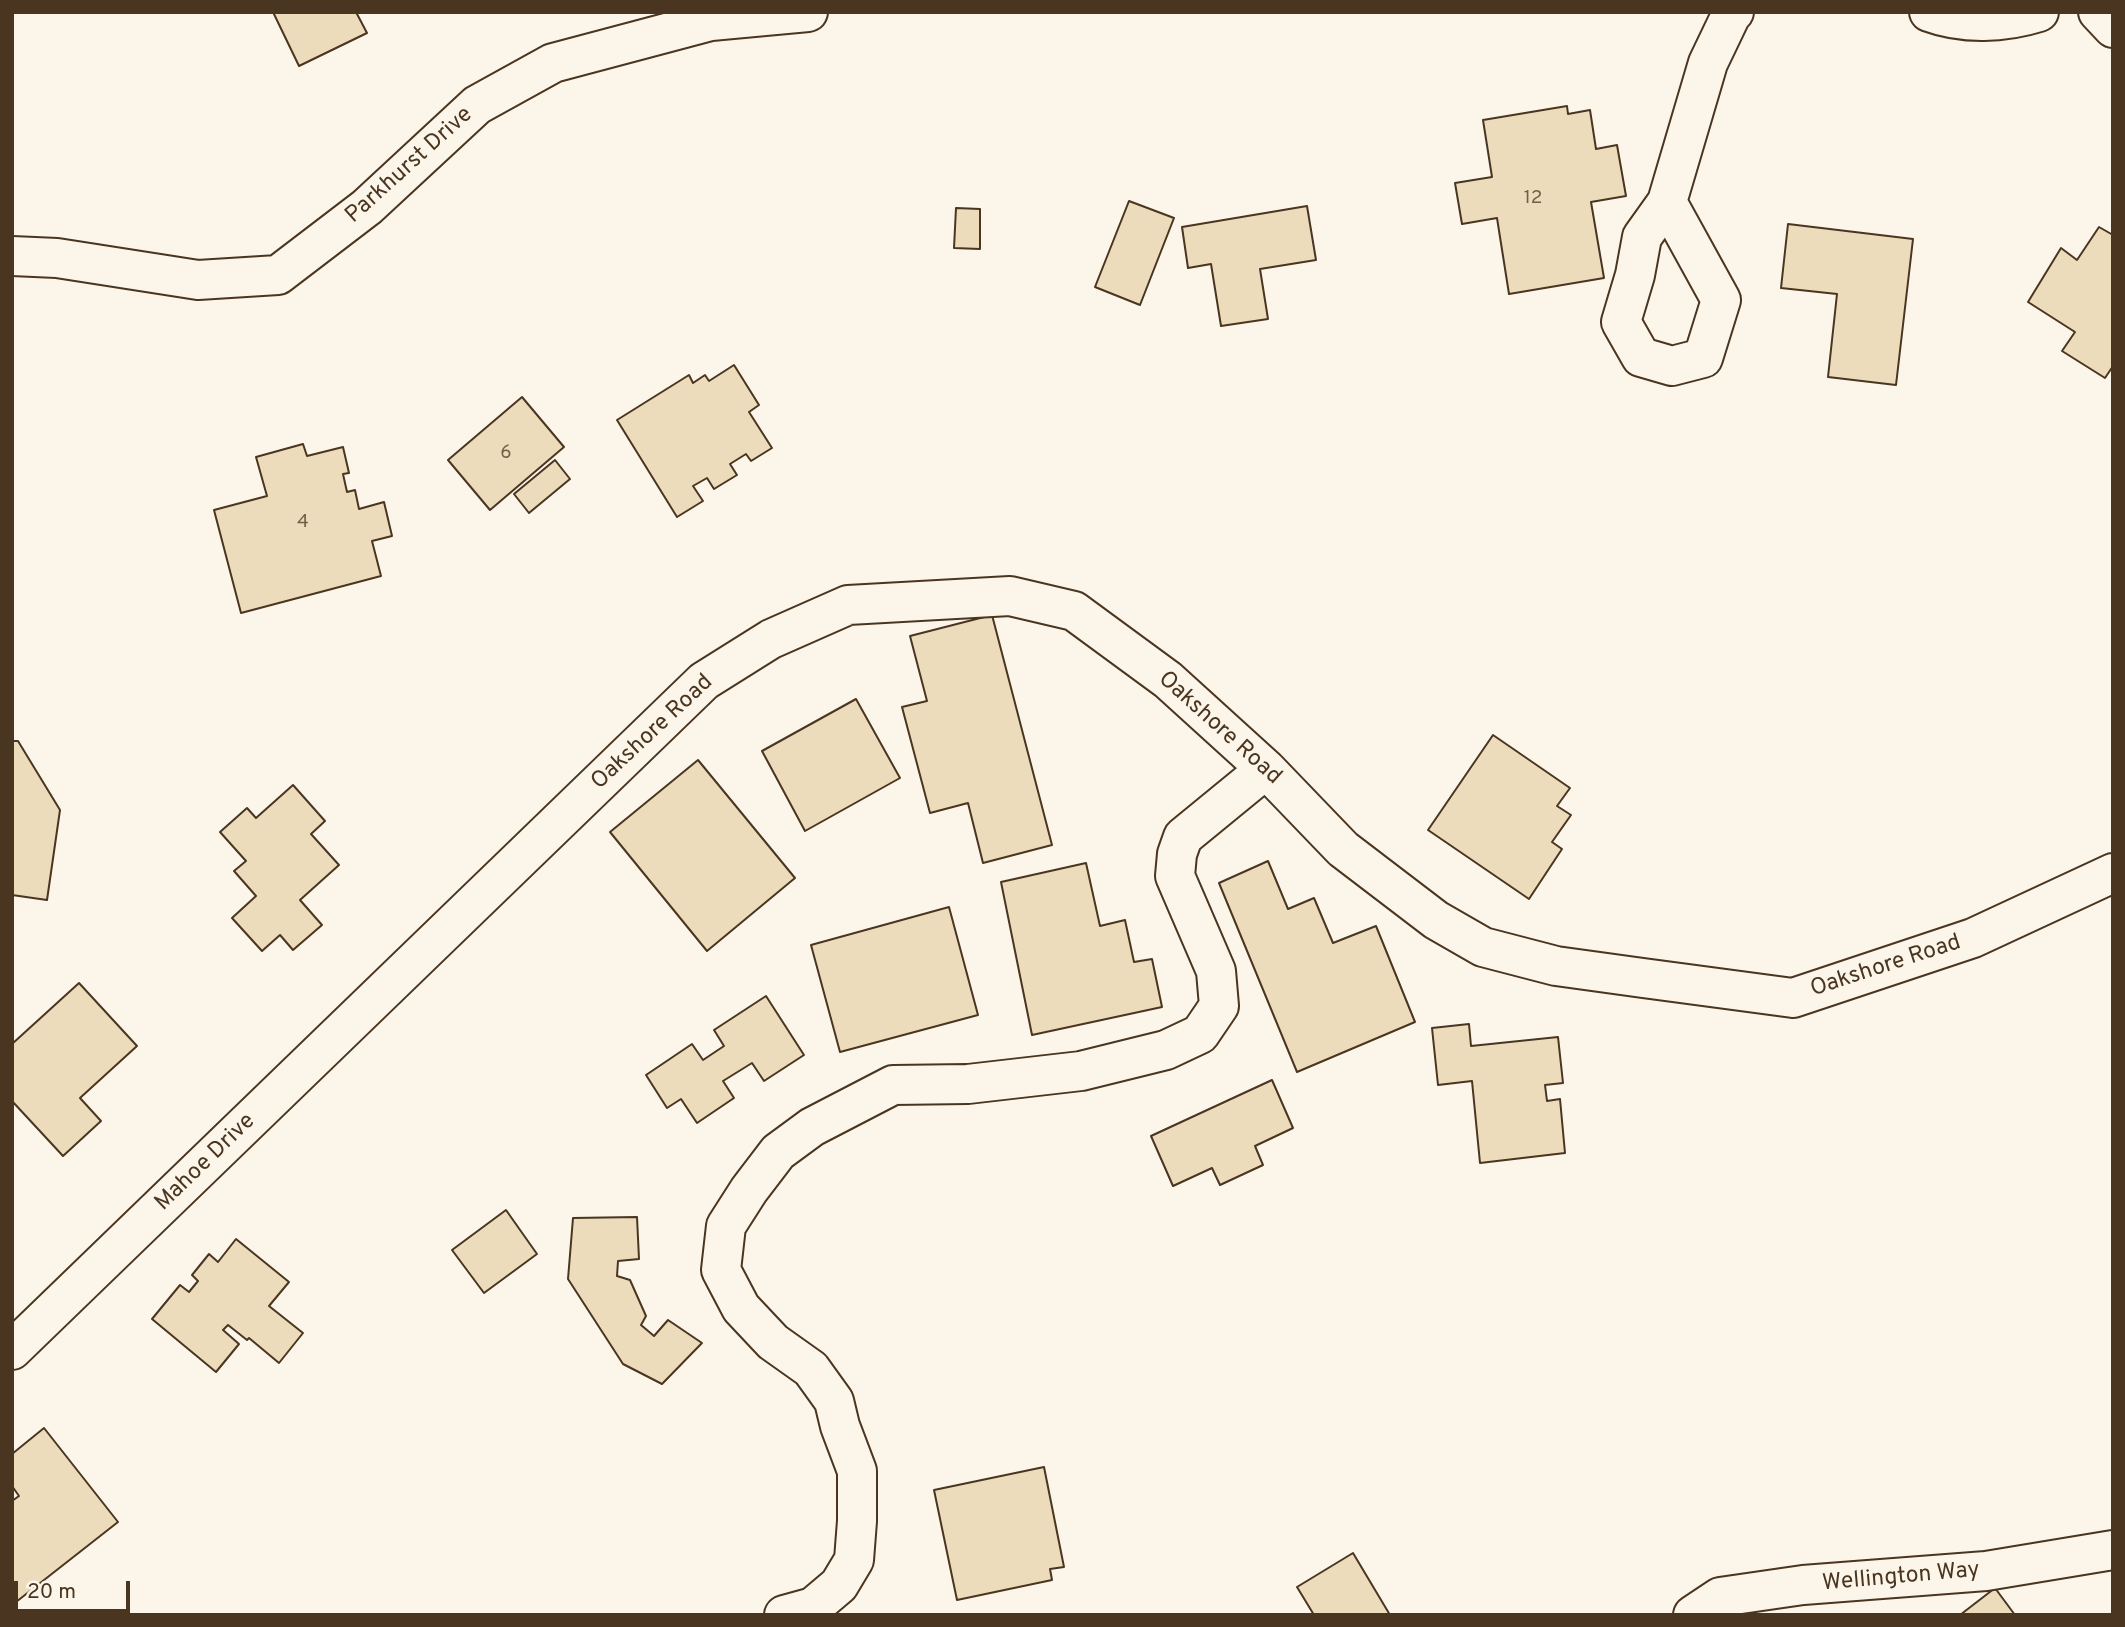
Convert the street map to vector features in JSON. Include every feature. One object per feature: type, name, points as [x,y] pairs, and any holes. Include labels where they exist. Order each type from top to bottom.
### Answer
[{"type":"street","name":"Parkhurst Drive","points":[[12,256],[57,258],[198,280],[278,275],[366,207],[477,105],[553,63],[711,21],[808,12]]},
{"type":"street","points":[[1667,202],[1708,62],[1734,12]]},
{"type":"street","points":[[1929,12],[1950,20],[2013,20],[2039,12]]},
{"type":"street","points":[[2098,12],[2113,28]]},
{"type":"street","name":"Oakshore Road","points":[[399,976],[704,681],[771,639],[848,605],[1010,596],[1074,611],[1168,680],[1266,769],[1343,849],[1436,920],[1483,947],[1556,966],[1793,998],[1973,939],[2113,873]]},
{"type":"street","points":[[784,1615],[813,1607],[839,1585],[854,1560],[857,1471],[840,1426],[834,1401],[811,1370],[773,1342],[741,1308],[722,1270],[726,1226],[749,1190],[779,1152],[812,1127],[893,1085],[968,1084],[1081,1071],[1166,1049],[1200,1034],[1219,1006],[1216,971],[1175,876],[1177,854],[1183,837],[1266,769]]},
{"type":"street","name":"Mahoe Drive","points":[[12,1350],[399,976]]},
{"type":"street","name":"Wellington Way","points":[[1693,1615],[1720,1597],[1803,1585],[1986,1572],[2113,1549]]},
{"type":"building","points":[[273,12],[356,12],[367,33],[299,66]]},
{"type":"building","points":[[1567,106],[1568,114],[1590,110],[1596,149],[1617,145],[1626,196],[1591,202],[1604,278],[1509,294],[1497,218],[1462,224],[1455,183],[1492,177],[1483,120]]},
{"type":"building","points":[[1129,201],[1174,218],[1140,305],[1095,287]]},
{"type":"building","points":[[1307,206],[1316,260],[1260,269],[1268,319],[1221,326],[1211,264],[1188,268],[1182,227]]},
{"type":"building","points":[[956,208],[980,209],[980,249],[954,248]]},
{"type":"building","points":[[1788,224],[1913,239],[1896,385],[1828,377],[1837,294],[1781,288]]},
{"type":"building","points":[[2099,227],[2113,235],[2113,366],[2105,378],[2062,351],[2075,332],[2028,302],[2061,248],[2077,260]]},
{"type":"building","points":[[734,365],[759,405],[749,412],[772,448],[751,461],[746,454],[730,464],[737,475],[714,489],[707,478],[693,486],[703,501],[677,517],[617,420],[689,375],[693,383],[705,375],[709,381]]},
{"type":"building","points":[[522,397],[564,447],[490,510],[448,460]]},
{"type":"building","points":[[303,444],[307,456],[343,447],[349,473],[343,474],[347,492],[355,490],[359,509],[384,502],[392,536],[372,541],[381,576],[241,613],[214,510],[267,496],[256,457]]},
{"type":"building","points":[[555,460],[570,479],[529,513],[514,494]]},
{"type":"building","points":[[992,615],[1052,845],[983,863],[968,803],[930,813],[902,707],[927,701],[910,636]]},
{"type":"building","points":[[856,699],[900,778],[805,831],[762,751]]},
{"type":"building","points":[[1493,735],[1570,788],[1557,806],[1571,815],[1552,842],[1562,849],[1529,899],[1428,830]]},
{"type":"building","points":[[12,741],[18,741],[60,810],[47,900],[12,895]]},
{"type":"building","points":[[698,760],[795,878],[707,951],[610,832]]},
{"type":"building","points":[[293,785],[325,821],[311,834],[339,865],[300,900],[322,925],[293,950],[280,935],[262,951],[232,918],[256,896],[234,871],[246,861],[220,832],[247,808],[256,818]]},
{"type":"building","points":[[1268,861],[1288,909],[1314,898],[1333,943],[1376,926],[1415,1022],[1297,1072],[1219,883]]},
{"type":"building","points":[[1086,863],[1100,926],[1125,920],[1134,962],[1152,959],[1162,1007],[1032,1035],[1001,882]]},
{"type":"building","points":[[949,907],[978,1015],[840,1052],[811,945]]},
{"type":"building","points":[[79,983],[137,1046],[80,1098],[101,1121],[63,1156],[12,1101],[12,1044]]},
{"type":"building","points":[[766,996],[804,1055],[764,1081],[752,1063],[723,1081],[734,1098],[697,1123],[681,1099],[667,1108],[646,1075],[692,1044],[703,1060],[724,1046],[714,1030]]},
{"type":"building","points":[[1469,1024],[1471,1046],[1558,1037],[1563,1083],[1545,1085],[1547,1101],[1560,1099],[1565,1153],[1480,1163],[1472,1081],[1438,1085],[1432,1028]]},
{"type":"building","points":[[1272,1080],[1293,1128],[1255,1146],[1263,1165],[1220,1185],[1212,1168],[1173,1186],[1151,1136]]},
{"type":"building","points":[[506,1210],[537,1254],[484,1293],[452,1250]]},
{"type":"building","points":[[637,1217],[639,1259],[618,1261],[617,1276],[630,1280],[646,1316],[641,1325],[654,1336],[668,1320],[702,1343],[662,1384],[623,1364],[568,1279],[573,1218]]},
{"type":"building","points":[[236,1239],[289,1282],[269,1306],[303,1333],[279,1363],[249,1338],[247,1340],[228,1325],[223,1330],[239,1344],[216,1372],[152,1319],[180,1285],[189,1292],[198,1281],[192,1275],[209,1254],[218,1262]]},
{"type":"building","points":[[44,1428],[118,1522],[16,1602],[12,1598],[12,1501],[19,1496],[12,1486],[12,1454]]},
{"type":"building","points":[[1044,1467],[1064,1567],[1050,1569],[1052,1580],[957,1600],[934,1490]]},
{"type":"building","points":[[1353,1553],[1390,1615],[1314,1615],[1297,1587]]},
{"type":"building","points":[[1995,1588],[2015,1615],[1960,1615]]}]
